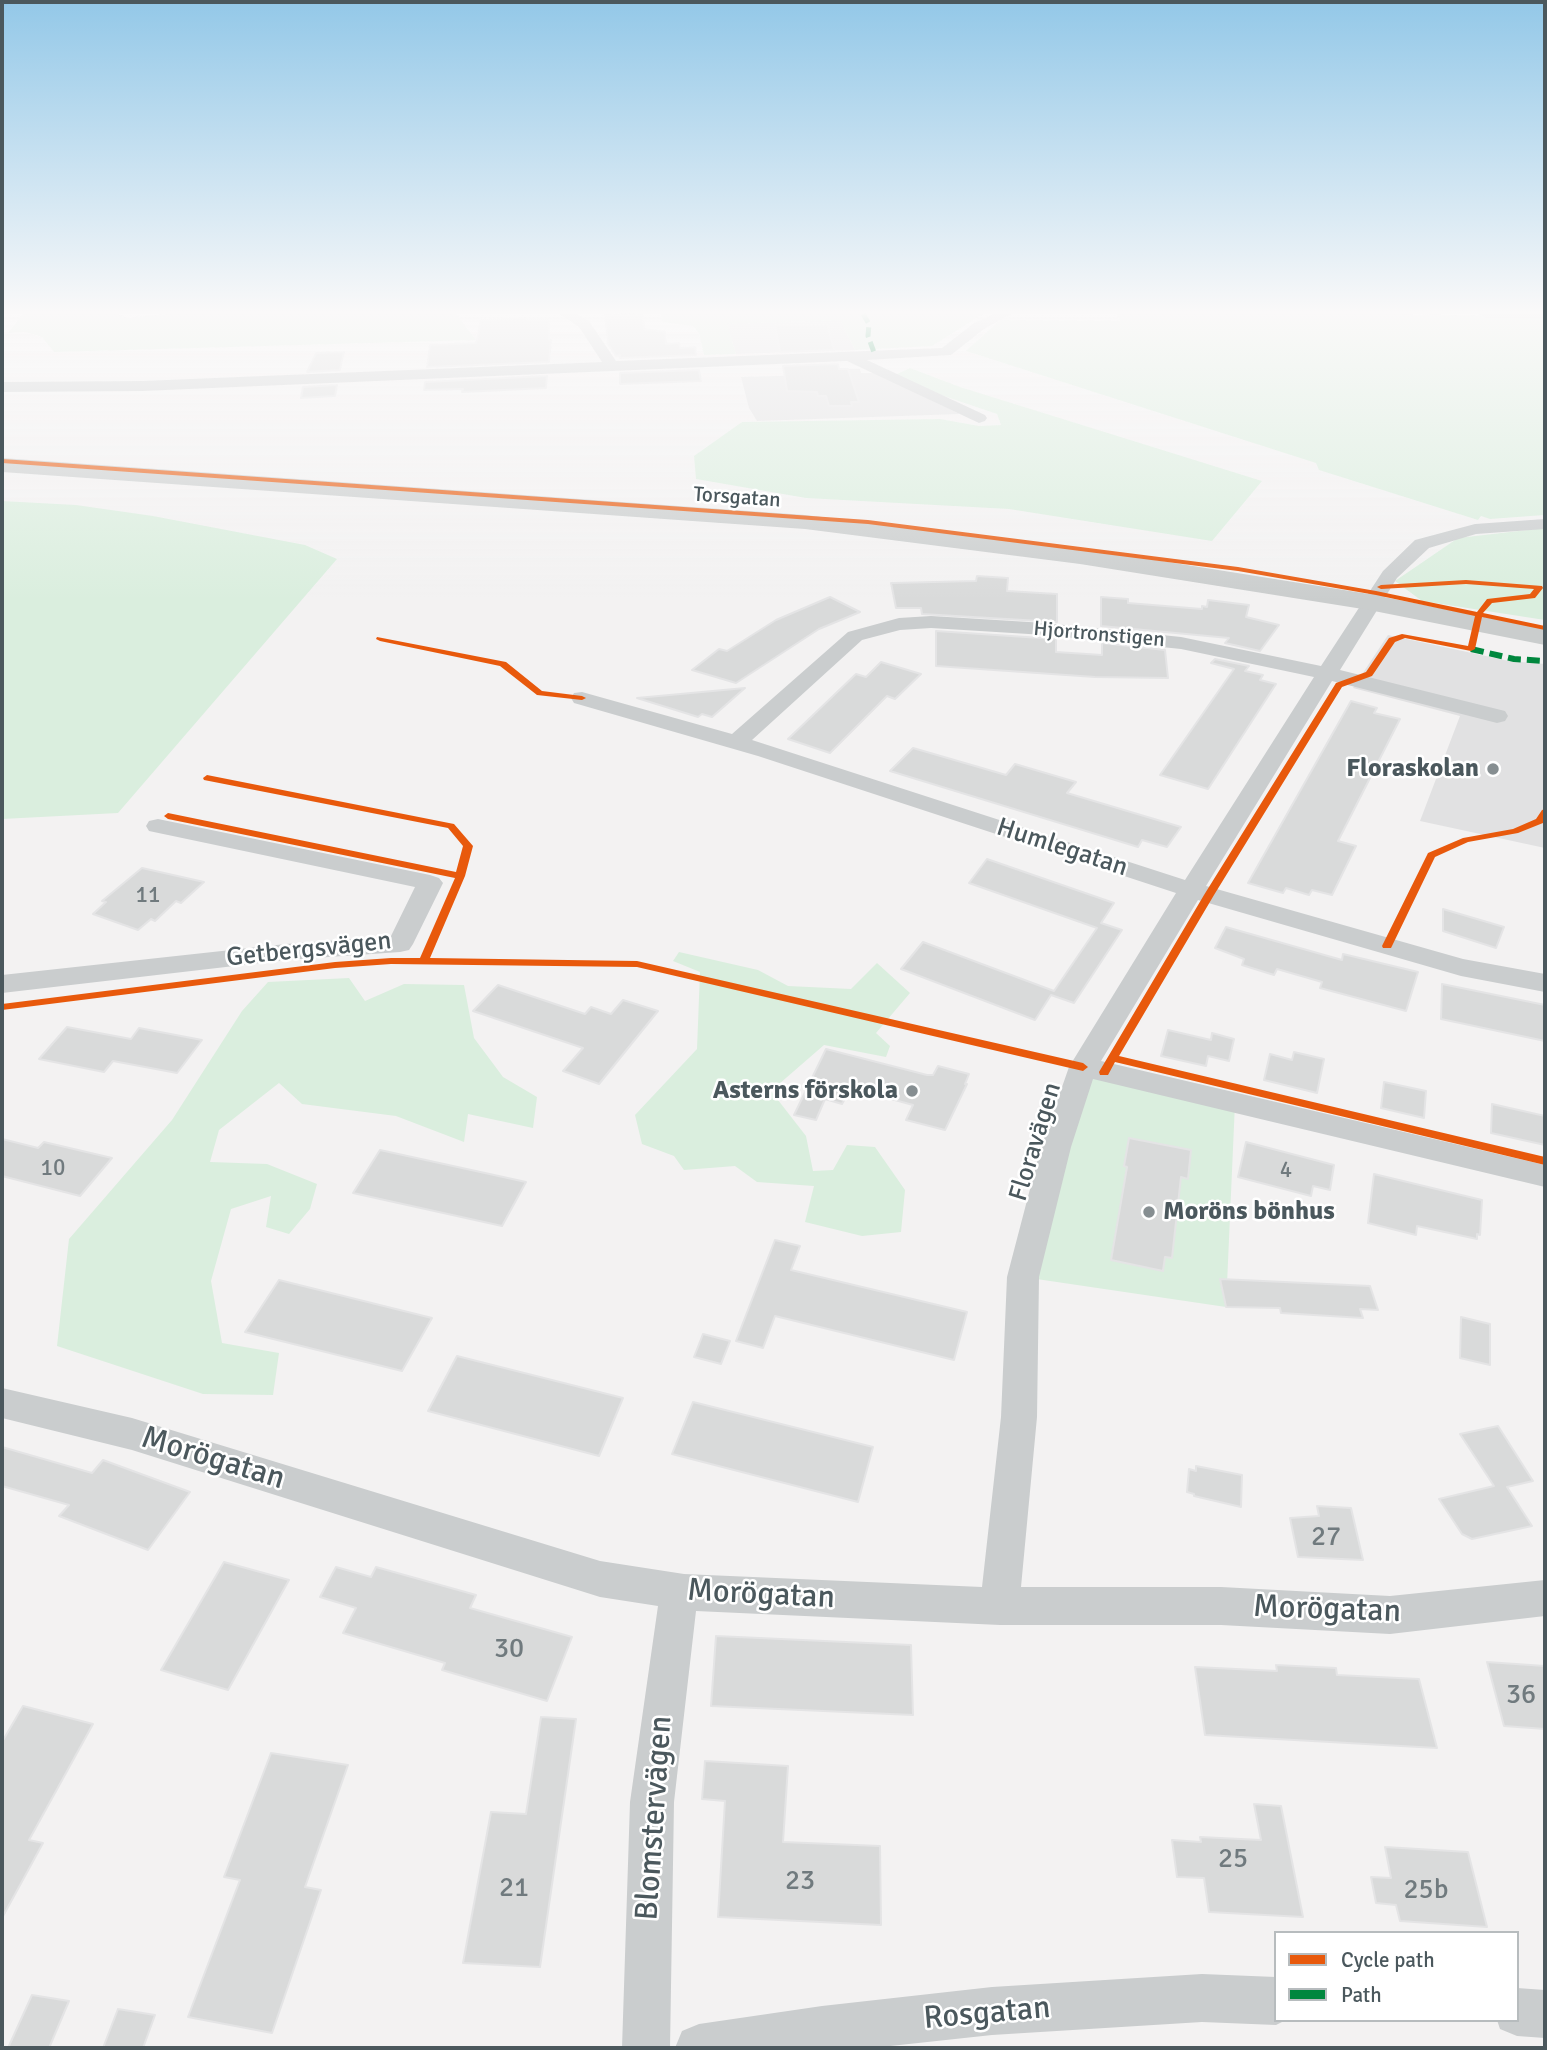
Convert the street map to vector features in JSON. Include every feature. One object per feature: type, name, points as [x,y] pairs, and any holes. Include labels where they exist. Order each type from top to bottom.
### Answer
[{"type":"main road","name":"Torsgatan","points":[[2,465],[805,522],[1080,556],[1370,603],[1545,638]]},
{"type":"street","points":[[961,410],[979,418]]},
{"type":"street","name":"Floravägen","points":[[1000,1606],[1019,1417],[1023,1277],[1056,1147],[1083,1067],[1325,673],[1390,575],[1423,544],[1475,529],[1545,524]]},
{"type":"street","name":"Hjortronstigen","points":[[736,743],[855,636],[899,624],[931,622],[1045,629],[1181,643],[1325,673],[1497,716]]},
{"type":"street","name":"Humlegatan","points":[[582,698],[736,743],[1191,890],[1461,968],[1545,983]]},
{"type":"street","name":"Getbergsvägen","points":[[2,984],[286,952],[400,944],[430,883],[158,826]]},
{"type":"street","points":[[1083,1067],[1545,1176]]},
{"type":"street","name":"Morögatan","points":[[2,1403],[132,1434],[600,1579],[684,1592],[1000,1606],[1221,1606],[1390,1615],[1545,1598]]},
{"type":"street","name":"Blomstervägen","points":[[646,2048],[652,1801],[666,1680],[679,1596],[684,1592]]},
{"type":"street","name":"Rosgatan","points":[[699,2048],[822,2030],[992,2011],[1202,1998],[1274,2001]]},
{"type":"street","points":[[1519,2012],[1545,2014]]},
{"type":"shaded area","points":[[750,410],[951,410],[960,414],[757,421]]},
{"type":"shaded area","name":"Floraskolan","points":[[1388,635],[1509,661],[1545,664],[1545,848],[1420,821],[1460,716],[1353,688]]},
{"type":"green space","points":[[984,410],[1033,410],[1262,481],[1212,541],[1009,509],[806,498],[696,479],[694,456],[742,422],[940,419],[979,426],[1001,425],[997,414]]},
{"type":"green space","points":[[1149,410],[1545,410],[1545,515],[1490,519],[1481,516],[1478,520],[1319,470],[1316,463]]},
{"type":"green space","points":[[2,501],[76,505],[153,516],[305,545],[337,559],[118,813],[2,819]]},
{"type":"green space","points":[[1545,528],[1545,620],[1422,601],[1395,581],[1458,538]]},
{"type":"green space","points":[[679,952],[758,970],[788,986],[851,989],[877,963],[910,993],[876,1033],[890,1046],[886,1057],[824,1045],[771,1091],[806,1136],[813,1171],[833,1170],[847,1145],[875,1147],[905,1190],[901,1232],[862,1236],[805,1222],[814,1186],[757,1182],[735,1166],[684,1170],[674,1156],[642,1144],[635,1115],[697,1049],[700,972],[673,961]]},
{"type":"green space","points":[[349,978],[365,1001],[404,984],[464,985],[474,1038],[503,1077],[537,1097],[533,1128],[468,1114],[464,1142],[396,1116],[302,1104],[279,1083],[219,1130],[210,1162],[267,1164],[317,1184],[310,1209],[289,1234],[266,1227],[271,1196],[231,1209],[211,1281],[222,1343],[279,1353],[273,1395],[203,1394],[57,1346],[69,1239],[172,1120],[242,1011],[268,982]]},
{"type":"green space","points":[[1083,1067],[1235,1103],[1226,1307],[1023,1277]]},
{"type":"building","points":[[977,576],[1008,578],[1007,591],[1057,594],[1057,622],[922,614],[921,608],[896,608],[891,583],[976,581]]},
{"type":"building","points":[[830,597],[860,612],[819,629],[736,683],[692,670],[719,649],[727,651],[776,620]]},
{"type":"building","points":[[1101,597],[1128,599],[1128,603],[1202,609],[1202,606],[1207,607],[1208,600],[1249,605],[1246,617],[1279,625],[1260,651],[1225,643],[1229,638],[1101,626]]},
{"type":"building","points":[[936,631],[1056,639],[1056,652],[1102,655],[1102,643],[1165,650],[1168,678],[1095,677],[936,666]]},
{"type":"building","points":[[1215,659],[1249,666],[1245,671],[1263,675],[1260,680],[1276,684],[1208,789],[1160,775],[1234,669],[1211,663]]},
{"type":"building","points":[[881,662],[921,674],[895,699],[887,696],[830,753],[788,739],[856,674],[866,677]]},
{"type":"building","points":[[745,688],[712,717],[702,714],[698,717],[637,698]]},
{"type":"building","points":[[1351,701],[1377,708],[1374,713],[1400,719],[1338,841],[1356,846],[1332,895],[1312,890],[1309,895],[1286,888],[1283,893],[1248,883]]},
{"type":"building","points":[[913,748],[1006,775],[1015,764],[1076,782],[1067,793],[1181,827],[1167,847],[1142,840],[1138,847],[890,771]]},
{"type":"building","points":[[987,859],[1114,903],[1101,923],[1122,930],[1074,1003],[1051,995],[1035,1020],[901,969],[923,942],[1054,991],[1097,928],[969,883]]},
{"type":"building","points":[[142,868],[204,882],[181,903],[176,901],[155,921],[151,919],[138,930],[93,914],[106,902],[102,901]]},
{"type":"building","points":[[1443,909],[1504,927],[1496,948],[1443,931]]},
{"type":"building","points":[[1226,927],[1342,960],[1343,954],[1418,972],[1406,1011],[1320,988],[1322,982],[1277,969],[1274,975],[1242,965],[1244,959],[1215,948]]},
{"type":"building","points":[[1442,984],[1545,1005],[1545,1041],[1441,1019]]},
{"type":"building","points":[[498,985],[585,1014],[591,1007],[611,1014],[623,1000],[658,1011],[599,1084],[563,1071],[583,1048],[473,1011]]},
{"type":"building","points":[[67,1027],[131,1039],[139,1028],[202,1040],[177,1073],[113,1061],[104,1072],[39,1059]]},
{"type":"building","points":[[1168,1030],[1211,1040],[1212,1033],[1234,1039],[1229,1061],[1208,1056],[1206,1066],[1161,1056]]},
{"type":"building","name":"Asterns förskola","points":[[826,1049],[927,1075],[933,1075],[938,1066],[969,1074],[967,1084],[945,1130],[906,1120],[913,1105],[851,1088],[842,1104],[825,1099],[816,1120],[794,1115]]},
{"type":"building","points":[[1294,1052],[1324,1059],[1317,1093],[1264,1080],[1270,1054],[1292,1060]]},
{"type":"building","points":[[1384,1082],[1426,1091],[1424,1118],[1381,1108]]},
{"type":"building","points":[[1492,1104],[1545,1116],[1545,1145],[1491,1133]]},
{"type":"building","name":"Moröns bönhus","points":[[1129,1138],[1191,1150],[1188,1179],[1181,1177],[1172,1258],[1165,1257],[1163,1271],[1111,1260],[1127,1167],[1124,1166]]},
{"type":"building","points":[[2,1139],[38,1148],[44,1142],[112,1158],[80,1196],[2,1176]]},
{"type":"building","points":[[1246,1142],[1334,1165],[1330,1190],[1313,1186],[1311,1196],[1238,1177]]},
{"type":"building","points":[[380,1150],[526,1182],[502,1226],[353,1193]]},
{"type":"building","points":[[1374,1174],[1482,1200],[1480,1235],[1477,1234],[1477,1239],[1417,1226],[1416,1235],[1368,1223]]},
{"type":"building","points":[[775,1240],[800,1246],[791,1270],[967,1312],[954,1360],[775,1316],[763,1348],[736,1341]]},
{"type":"building","points":[[1220,1279],[1370,1286],[1378,1310],[1360,1309],[1363,1318],[1281,1313],[1280,1308],[1226,1307]]},
{"type":"building","points":[[279,1280],[432,1318],[402,1371],[245,1332]]},
{"type":"building","points":[[1461,1317],[1490,1324],[1490,1365],[1460,1358]]},
{"type":"building","points":[[703,1334],[730,1341],[721,1364],[694,1357]]},
{"type":"building","points":[[457,1356],[623,1398],[599,1456],[428,1411]]},
{"type":"building","points":[[693,1402],[873,1447],[858,1502],[672,1454]]},
{"type":"building","points":[[1498,1426],[1533,1481],[1507,1487],[1532,1526],[1472,1539],[1462,1534],[1439,1499],[1494,1486],[1460,1434]]},
{"type":"building","points":[[2,1447],[92,1473],[103,1460],[190,1492],[148,1550],[59,1516],[69,1505],[2,1486]]},
{"type":"building","points":[[1196,1466],[1242,1475],[1241,1507],[1187,1492],[1189,1469],[1196,1471]]},
{"type":"building","points":[[1317,1506],[1351,1508],[1363,1560],[1298,1557],[1290,1518],[1319,1516]]},
{"type":"building","points":[[224,1562],[289,1580],[228,1690],[161,1670]]},
{"type":"building","points":[[336,1567],[371,1577],[376,1567],[476,1595],[470,1608],[572,1637],[547,1701],[442,1670],[445,1663],[343,1633],[356,1608],[320,1597]]},
{"type":"building","points":[[716,1636],[911,1645],[913,1715],[711,1706]]},
{"type":"building","points":[[1487,1662],[1545,1666],[1545,1729],[1504,1726]]},
{"type":"building","points":[[1276,1665],[1336,1668],[1337,1675],[1419,1679],[1437,1748],[1205,1735],[1195,1667],[1277,1671]]},
{"type":"building","points":[[23,1706],[93,1724],[29,1840],[43,1843],[2,1918],[2,1742]]},
{"type":"building","points":[[541,1717],[576,1719],[540,1967],[463,1963],[491,1812],[526,1814]]},
{"type":"building","points":[[271,1753],[348,1765],[305,1887],[321,1890],[272,2033],[188,2017],[240,1880],[224,1877]]},
{"type":"building","points":[[705,1761],[788,1766],[783,1842],[880,1846],[881,1925],[718,1917],[725,1801],[702,1799]]},
{"type":"building","points":[[1254,1804],[1281,1806],[1303,1917],[1209,1912],[1204,1878],[1177,1877],[1172,1840],[1201,1842],[1200,1837],[1261,1840]]},
{"type":"building","points":[[1385,1847],[1468,1852],[1487,1927],[1400,1921],[1396,1905],[1376,1903],[1371,1877],[1391,1878]]},
{"type":"building","points":[[32,1995],[69,2001],[49,2048],[8,2048]]},
{"type":"building","points":[[118,2009],[155,2015],[143,2048],[103,2048]]},
{"type":"marked path","points":[[1471,649],[1514,659],[1545,661]]},
{"type":"cycle path","points":[[2,461],[868,522],[1238,569],[1376,593],[1545,628]]},
{"type":"cycle path","points":[[1381,587],[1466,582],[1535,587]]},
{"type":"cycle path","points":[[1104,1072],[1209,895],[1339,685],[1369,674],[1392,640],[1405,636],[1471,649],[1480,612],[1490,601],[1532,596],[1539,588]]},
{"type":"cycle path","points":[[380,639],[503,664],[540,693],[582,698]]},
{"type":"cycle path","points":[[207,778],[451,826],[468,846],[460,876],[424,961]]},
{"type":"cycle path","points":[[1387,946],[1431,855],[1466,840],[1515,831],[1540,821],[1545,812]]},
{"type":"cycle path","points":[[168,816],[460,876]]},
{"type":"cycle path","points":[[2,1007],[335,965],[391,961],[637,964],[1083,1067]]},
{"type":"cycle path","points":[[1113,1058],[1545,1161]]},
{"type":"place","name":"Floraskolan","points":[[1493,769]]},
{"type":"place","name":"Asterns förskola","points":[[912,1091]]},
{"type":"place","name":"Moröns bönhus","points":[[1149,1212]]}]
